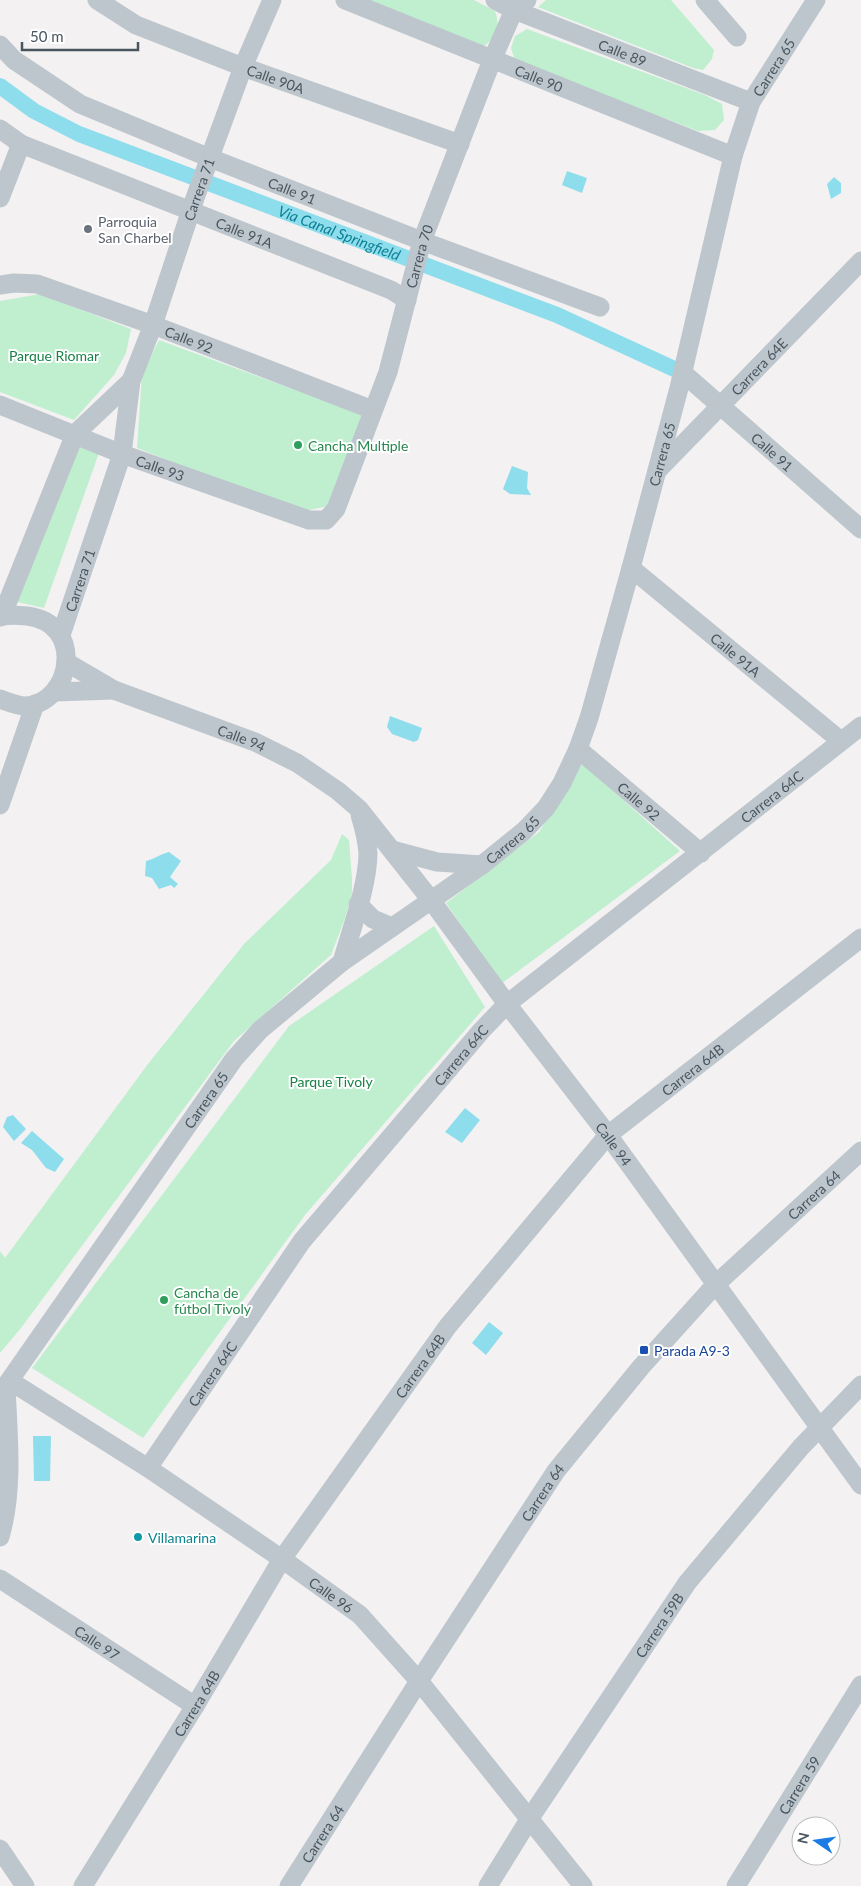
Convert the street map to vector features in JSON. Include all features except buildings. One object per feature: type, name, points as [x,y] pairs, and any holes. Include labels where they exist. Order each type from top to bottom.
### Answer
[{"type":"street","name":"Calle 90A","points":[[96,0],[136,25],[243,67],[460,144]]},
{"type":"street","name":"Carrera 71","points":[[61,635],[122,454],[131,381],[153,325],[193,204],[243,67],[272,0]]},
{"type":"street","name":"Calle 90","points":[[345,0],[733,156]]},
{"type":"street","name":"Calle 89","points":[[495,0],[521,5],[751,102]]},
{"type":"street","points":[[705,0],[737,37]]},
{"type":"street","name":"Carrera 65","points":[[5,1387],[234,1059],[260,1030],[342,962],[482,866],[524,831],[546,808],[562,783],[578,749],[631,568],[683,373],[733,156],[751,102],[816,0]]},
{"type":"street","name":"Carrera 70","points":[[326,520],[336,509],[388,372],[420,248],[492,60],[521,5]]},
{"type":"street","name":"Calle 91","points":[[0,45],[14,60],[80,104],[208,164],[420,248],[600,307]]},
{"type":"street","name":"Calle 91A","points":[[0,129],[21,144],[193,204],[391,290],[407,300]]},
{"type":"street","points":[[0,198],[21,144]]},
{"type":"street","name":"Carrera 64E","points":[[656,472],[861,261]]},
{"type":"street","name":"Calle 92","points":[[0,285],[14,283],[38,284],[153,325],[373,410]]},
{"type":"street","name":"Calle 91","points":[[683,373],[858,520]]},
{"type":"street","name":"Carrera 71","points":[[1,617],[75,434],[131,381]]},
{"type":"street","name":"Calle 93","points":[[0,404],[122,454],[309,520],[326,520]]},
{"type":"street","name":"Calle 91A","points":[[631,568],[841,741]]},
{"type":"street","points":[[0,699],[25,706],[35,704],[54,692],[61,682],[66,662],[65,646],[61,635],[48,622],[33,617],[17,615],[1,617]]},
{"type":"street","name":"Calle 94","points":[[66,662],[114,690],[255,742],[297,763],[338,791],[359,809],[431,900],[507,1004],[608,1135],[861,1485]]},
{"type":"street","name":"Calle 94","points":[[54,692],[114,690]]},
{"type":"street","points":[[0,805],[35,704]]},
{"type":"street","name":"Carrera 64C","points":[[148,1468],[302,1241],[482,1030],[507,1004],[861,726]]},
{"type":"street","name":"Calle 92","points":[[578,749],[701,853]]},
{"type":"street","points":[[342,962],[366,872],[368,854],[359,809]]},
{"type":"street","points":[[392,850],[437,862],[482,866]]},
{"type":"street","points":[[358,904],[373,919],[392,927]]},
{"type":"street","name":"Carrera 64B","points":[[83,1886],[195,1706],[282,1559],[448,1326],[608,1135],[861,938]]},
{"type":"street","name":"Carrera 64","points":[[289,1886],[419,1680],[556,1471],[641,1367],[715,1285],[861,1151]]},
{"type":"street","name":"Carrera 59B","points":[[488,1886],[530,1818],[687,1582],[801,1447],[861,1385]]},
{"type":"street","points":[[0,1537],[7,1504],[10,1464],[5,1387]]},
{"type":"street","name":"Calle 96","points":[[5,1387],[148,1468],[282,1559],[360,1615],[419,1680],[583,1886]]},
{"type":"street","name":"Calle 97","points":[[0,1579],[195,1706]]},
{"type":"street","name":"Carrera 59","points":[[736,1886],[861,1685]]},
{"type":"street","points":[[0,1849],[25,1886]]},
{"type":"green space","points":[[369,0],[474,0],[495,11],[497,30],[492,39],[484,46]]},
{"type":"green space","points":[[546,0],[671,0],[714,50],[712,59],[703,70],[693,68],[538,7]]},
{"type":"green space","points":[[527,29],[705,95],[722,104],[724,120],[715,130],[698,131],[515,61],[511,48],[515,36]]},
{"type":"green space","name":"Parque Riomar","points":[[40,294],[131,329],[126,353],[114,375],[74,420],[0,392],[0,301]]},
{"type":"green space","points":[[159,340],[363,415],[329,506],[299,512],[137,448],[142,374]]},
{"type":"green space","points":[[77,441],[100,450],[44,608],[13,601]]},
{"type":"green space","points":[[582,763],[680,851],[501,984],[446,903],[539,832]]},
{"type":"green space","points":[[342,834],[349,840],[352,893],[331,955],[234,1041],[21,1328],[0,1353],[0,1251],[5,1258],[148,1064],[244,944],[331,860]]},
{"type":"green space","name":"Parque Tivoly","points":[[434,926],[485,1007],[305,1215],[143,1438],[32,1368],[289,1026]]},
{"type":"water","points":[[567,171],[587,178],[582,193],[562,185]]},
{"type":"water","points":[[834,177],[841,183],[841,193],[831,199],[827,184]]},
{"type":"water","points":[[512,466],[528,472],[527,488],[531,495],[510,494],[503,489]]},
{"type":"water","points":[[390,716],[422,728],[418,740],[414,742],[392,734],[387,727]]},
{"type":"water","points":[[169,852],[181,861],[170,877],[178,884],[174,888],[171,885],[159,889],[152,878],[145,876],[146,861]]},
{"type":"water","points":[[465,1108],[480,1120],[462,1143],[445,1132]]},
{"type":"water","points":[[13,1115],[26,1129],[14,1141],[3,1127],[7,1117]]},
{"type":"water","points":[[32,1131],[64,1159],[55,1172],[46,1168],[32,1150],[21,1143]]},
{"type":"water","points":[[489,1322],[503,1333],[486,1355],[472,1343]]},
{"type":"water","points":[[33,1436],[51,1436],[50,1481],[34,1481]]},
{"type":"waterway","name":"Via Canal Springfield","points":[[0,86],[34,111],[79,134],[557,315],[683,373]]},
{"type":"place","name":"Parroquia San Charbel","points":[[88,229]]},
{"type":"place","name":"Cancha Multiple","points":[[298,445]]},
{"type":"place","name":"Cancha de fútbol Tivoly","points":[[164,1300]]},
{"type":"place","name":"Parada A9-3","points":[[644,1350]]},
{"type":"place","name":"Villamarina","points":[[138,1537]]}]
